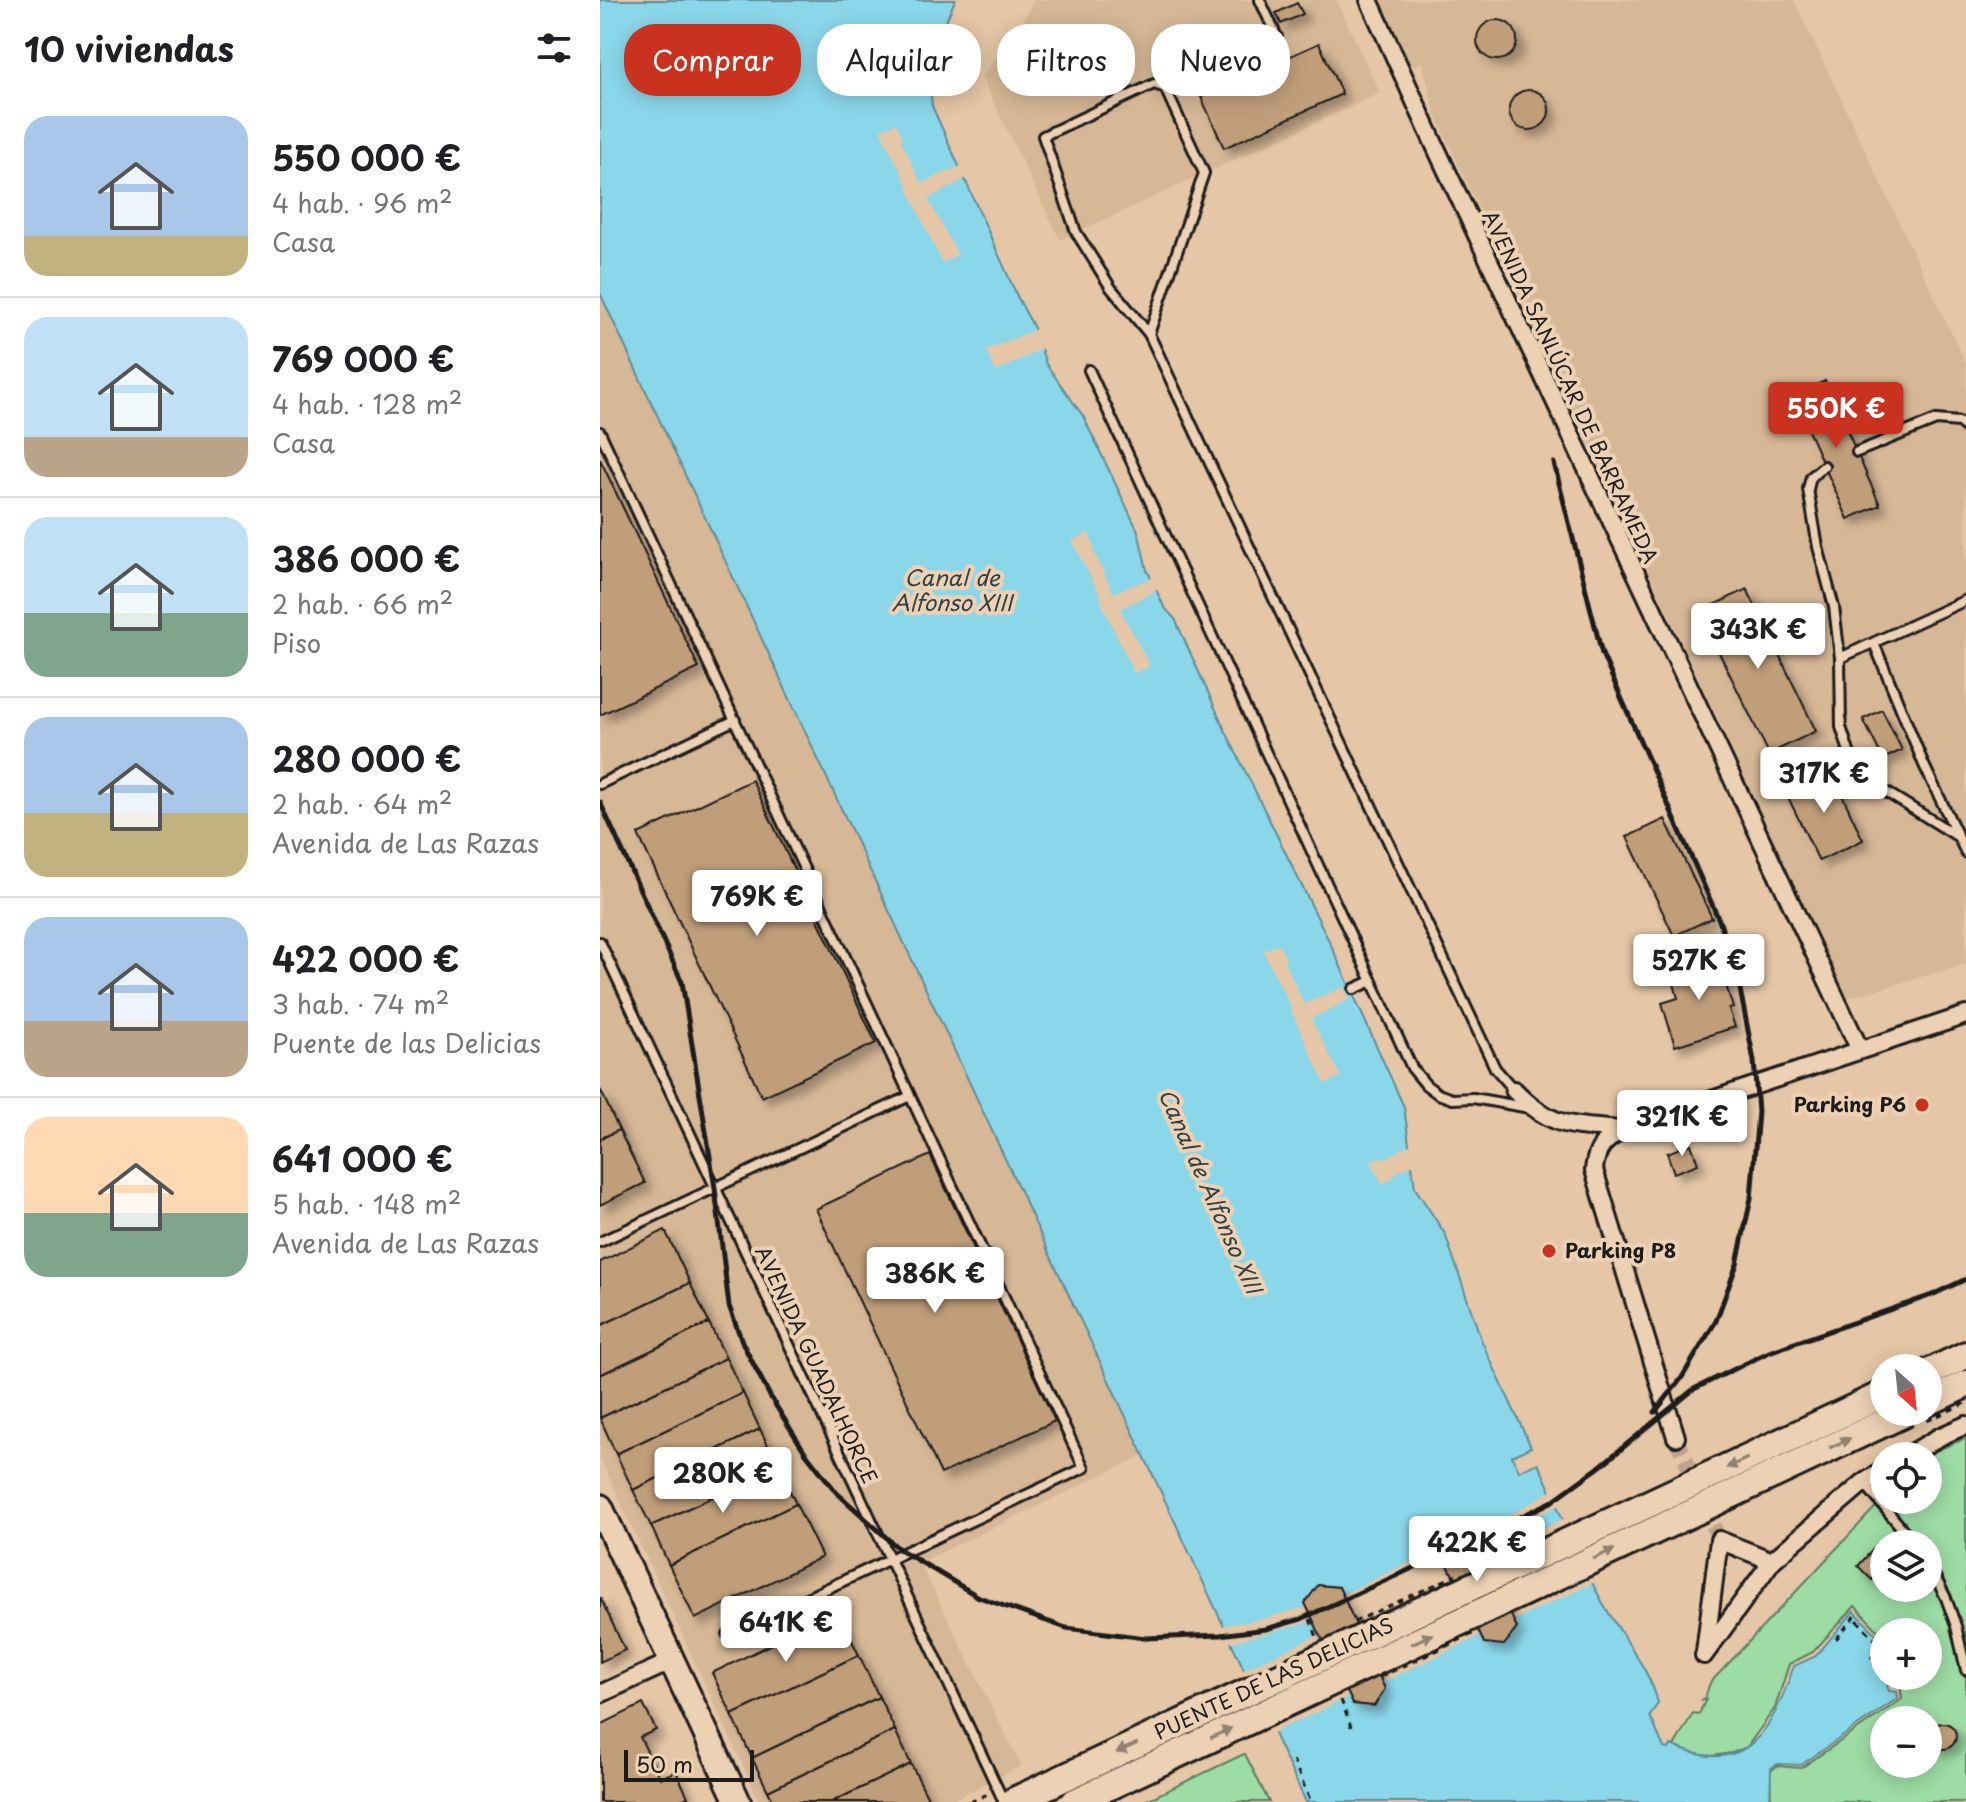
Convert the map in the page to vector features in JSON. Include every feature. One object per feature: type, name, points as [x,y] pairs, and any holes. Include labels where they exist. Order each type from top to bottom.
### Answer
[{"type":"main road","points":[[1942,1366],[1966,1355]]},
{"type":"main road","points":[[1942,1395],[1966,1384]]},
{"type":"main road","name":"PUENTE DE LAS DELICIAS","points":[[1005,1795],[1870,1400]]},
{"type":"main road","name":"PUENTE DE LAS DELICIAS","points":[[1075,1802],[1877,1426]]},
{"type":"main road","points":[[600,1507],[738,1802]]},
{"type":"street","name":"AVENIDA SANLÚCAR DE BARRAMEDA","points":[[1369,0],[1860,1050]]},
{"type":"street","points":[[1676,1437],[1594,1170],[1596,1154],[1603,1142],[1622,1130],[1966,1015]]},
{"type":"street","points":[[1514,1090],[1531,1108],[1560,1124],[1622,1130]]},
{"type":"street","points":[[1931,1442],[1966,1425]]},
{"type":"street","points":[[1772,1561],[1719,1540],[1704,1655],[1772,1561],[1870,1479]]},
{"type":"street","points":[[600,1694],[672,1661]]},
{"type":"lane","points":[[1260,0],[1271,24]]},
{"type":"lane","points":[[1151,85],[1043,136],[1076,232],[1111,288],[1149,334],[1495,1068],[1514,1090]]},
{"type":"lane","points":[[1149,334],[1204,173],[1169,96]]},
{"type":"lane","points":[[1089,370],[1412,1068],[1426,1085],[1452,1099],[1473,1098],[1531,1108]]},
{"type":"lane","points":[[1857,452],[1936,420],[1959,422],[1966,428]]},
{"type":"lane","points":[[600,432],[1084,1468],[728,1635]]},
{"type":"lane","points":[[1824,466],[1811,477],[1808,489],[1818,547],[1834,607],[1840,658],[1841,727],[1852,761],[1865,779],[1957,836]]},
{"type":"lane","points":[[1840,658],[1966,600]]},
{"type":"lane","points":[[1874,643],[1924,765],[1966,853]]},
{"type":"lane","points":[[600,784],[735,720]]},
{"type":"lane","name":"AVENIDA GUADALHORCE","points":[[600,942],[1004,1802]]},
{"type":"lane","points":[[1354,989],[1372,981]]},
{"type":"lane","points":[[600,1242],[910,1096]]},
{"type":"lane","points":[[1863,1483],[1903,1530]]},
{"type":"lane","points":[[1942,1590],[1956,1626],[1966,1670]]},
{"type":"path","points":[[1341,1628],[1456,1575]]},
{"type":"path","points":[[1836,1639],[1857,1618],[1870,1633]]},
{"type":"path","points":[[1313,1642],[1327,1635]]},
{"type":"path","points":[[1293,1760],[1311,1802]]},
{"type":"path","points":[[970,1802],[1005,1795]]},
{"type":"shaded area","points":[[1034,0],[1336,0],[1380,93],[1060,240],[981,76],[997,56],[997,96],[1135,96],[1135,24],[1021,24]]},
{"type":"shaded area","points":[[1380,0],[1794,0],[1966,364],[1966,964],[1848,998],[1436,116],[1422,62],[1411,67]]},
{"type":"shaded area","points":[[600,292],[1143,1455],[920,1563],[1021,1766],[948,1802],[760,1802],[600,1458]]},
{"type":"green space","points":[[1966,1438],[1966,1802],[1771,1802],[1770,1771],[1777,1766],[1801,1768],[1870,1721],[1870,1778],[1942,1778],[1942,1706],[1892,1706],[1902,1699],[1901,1690],[1942,1690],[1942,1618],[1870,1618],[1870,1622],[1855,1606],[1813,1652],[1789,1664],[1775,1708],[1747,1747],[1732,1753],[1711,1756],[1692,1754],[1674,1746],[1693,1713],[1699,1714],[1706,1699],[1701,1700],[1710,1683],[1870,1513],[1942,1514],[1942,1448]]},
{"type":"green space","points":[[1244,1754],[1269,1802],[1143,1802]]},
{"type":"water","name":"Canal de Alfonso XIII","points":[[600,0],[955,0],[945,24],[817,24],[817,96],[931,96],[932,106],[1034,328],[1046,364],[1083,416],[1138,531],[1147,570],[1164,607],[1175,619],[1225,730],[1330,943],[1404,1107],[1415,1188],[1445,1234],[1482,1342],[1531,1447],[1512,1456],[1519,1471],[1538,1463],[1595,1588],[1649,1678],[1658,1703],[1650,1716],[1664,1748],[1669,1749],[1671,1745],[1697,1754],[1720,1756],[1738,1752],[1753,1742],[1776,1710],[1794,1666],[1816,1656],[1854,1611],[1870,1628],[1870,1690],[1897,1692],[1898,1698],[1886,1706],[1870,1706],[1870,1717],[1801,1765],[1778,1764],[1771,1768],[1770,1802],[1306,1802],[600,293]]},
{"type":"pier","points":[[896,123],[921,183],[961,166],[967,178],[928,199],[958,255],[942,263],[880,130]]},
{"type":"pier","points":[[1039,328],[1045,347],[996,372],[986,350]]},
{"type":"pier","points":[[1088,533],[1113,593],[1154,577],[1159,589],[1120,609],[1150,666],[1134,673],[1102,599],[1072,541]]},
{"type":"pier","points":[[1279,944],[1304,1004],[1344,987],[1350,999],[1311,1019],[1341,1076],[1325,1084],[1263,951]]},
{"type":"pier","points":[[1413,1143],[1416,1163],[1392,1175],[1393,1178],[1382,1184],[1371,1162],[1382,1156],[1384,1159]]},
{"type":"pier","points":[[1554,1489],[1561,1504],[1481,1547],[1484,1556],[1567,1517],[1597,1581],[1514,1620],[1517,1628],[1504,1645],[1484,1643],[1480,1636],[1383,1682],[1385,1689],[1374,1706],[1353,1704],[1349,1697],[1270,1734],[1241,1671],[1320,1634],[1314,1621],[1228,1643],[1220,1626],[1306,1607],[1305,1603],[1318,1585],[1339,1587],[1343,1594],[1440,1548],[1437,1541],[1449,1524],[1471,1526],[1474,1532]]},
{"type":"building","points":[[1297,3],[1303,14],[1281,24],[1276,13]]},
{"type":"building","points":[[1497,20],[1511,26],[1517,40],[1511,54],[1497,60],[1483,54],[1477,40],[1483,26]]},
{"type":"building","points":[[1319,43],[1342,94],[1224,148],[1201,97],[1290,96],[1290,56]]},
{"type":"building","points":[[1529,90],[1543,96],[1549,110],[1543,124],[1529,130],[1515,124],[1509,110],[1515,96]]},
{"type":"building","points":[[1825,381],[1880,505],[1848,519],[1792,395]]},
{"type":"building","points":[[600,459],[699,668],[600,715]]},
{"type":"building","points":[[1747,589],[1816,731],[1769,754],[1699,612]]},
{"type":"building","points":[[1882,710],[1902,750],[1883,759],[1863,719]]},
{"type":"building","points":[[1830,769],[1863,840],[1819,861],[1785,791]]},
{"type":"building","points":[[752,780],[876,1043],[762,1097],[638,834]]},
{"type":"building","points":[[1665,819],[1712,918],[1674,936],[1627,837]]},
{"type":"building","points":[[1716,952],[1733,1008],[1729,1009],[1735,1027],[1675,1046],[1662,1003],[1678,998],[1671,973]]},
{"type":"building","points":[[600,1092],[619,1130],[600,1139]]},
{"type":"building","points":[[619,1130],[645,1183],[600,1205],[600,1139]]},
{"type":"building","points":[[1691,1144],[1698,1164],[1674,1173],[1667,1153]]},
{"type":"building","points":[[930,1155],[1055,1421],[941,1474],[816,1209]]},
{"type":"building","points":[[665,1230],[690,1283],[600,1326],[600,1262]]},
{"type":"building","points":[[690,1283],[709,1323],[600,1375],[600,1326]]},
{"type":"building","points":[[709,1323],[726,1358],[600,1418],[600,1375]]},
{"type":"building","points":[[726,1358],[743,1393],[616,1454],[600,1418]]},
{"type":"building","points":[[743,1393],[760,1429],[633,1490],[616,1454]]},
{"type":"building","points":[[760,1429],[778,1466],[651,1526],[633,1490]]},
{"type":"building","points":[[778,1466],[796,1504],[669,1565],[651,1526]]},
{"type":"building","points":[[796,1504],[822,1557],[695,1619],[669,1565]]},
{"type":"building","points":[[1449,1524],[1471,1526],[1517,1628],[1504,1645],[1484,1643],[1437,1541]]},
{"type":"building","points":[[1870,1553],[1870,1578],[1858,1566]]},
{"type":"building","points":[[1318,1585],[1339,1587],[1385,1689],[1374,1706],[1353,1704],[1305,1603]]},
{"type":"building","points":[[600,1597],[625,1650],[600,1662]]},
{"type":"building","points":[[838,1612],[859,1655],[732,1715],[712,1673]]},
{"type":"building","points":[[859,1655],[879,1697],[752,1758],[732,1715]]},
{"type":"building","points":[[879,1697],[895,1730],[768,1791],[752,1758]]},
{"type":"building","points":[[643,1704],[656,1730],[640,1737],[660,1778],[676,1771],[688,1797],[677,1802],[600,1802],[600,1725]]},
{"type":"building","points":[[1942,1723],[1948,1724],[1955,1731],[1955,1741],[1948,1748],[1942,1749]]},
{"type":"building","points":[[895,1730],[911,1764],[832,1802],[774,1802],[768,1791]]},
{"type":"building","points":[[911,1764],[930,1802],[832,1802]]},
{"type":"tunnel","points":[[1676,1437],[1719,1540]]},
{"type":"railway","points":[[1554,463],[1602,654],[1719,920],[1737,974],[1754,1061],[1758,1112],[1751,1198],[1737,1264],[1716,1321],[1681,1379],[1655,1412]]},
{"type":"railway","points":[[600,802],[682,982],[715,1188],[729,1306],[743,1344],[771,1398],[805,1452],[837,1493],[899,1549],[979,1597],[1066,1628],[1146,1638],[1220,1635],[1266,1629],[1301,1619],[1551,1502],[1598,1468],[1694,1389],[1769,1352],[1932,1295],[1966,1279]]},
{"type":"place","name":"Parking P6","points":[[1922,1105]]},
{"type":"place","name":"Parking P8","points":[[1549,1251]]}]
